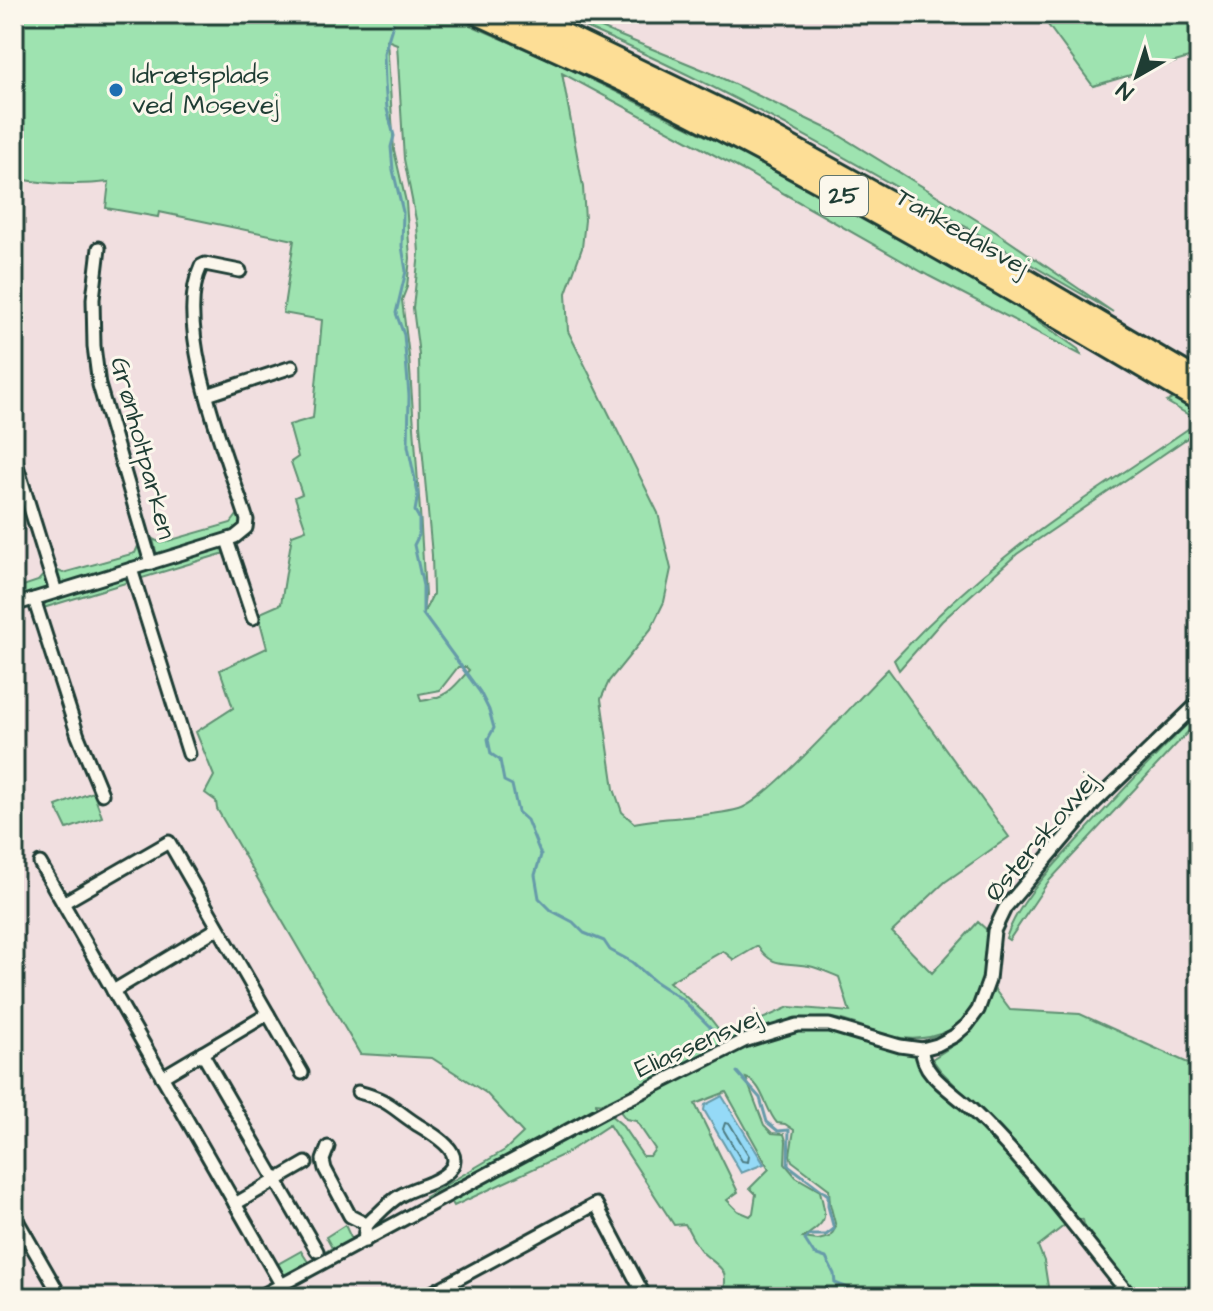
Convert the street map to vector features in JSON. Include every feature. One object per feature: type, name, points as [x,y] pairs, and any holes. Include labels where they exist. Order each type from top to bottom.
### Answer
[{"type":"highway","name":"Tankedalsvej","points":[[478,14],[663,100],[788,165],[945,252],[1199,400]]},
{"type":"highway","name":"Tankedalsvej","points":[[522,14],[746,122],[957,239],[1199,381]]},
{"type":"street","name":"Grønholtparken","points":[[99,248],[93,299],[99,385],[151,563]]},
{"type":"street","points":[[240,271],[205,264],[198,272],[193,307],[195,342],[207,395],[247,520],[246,528],[227,540],[253,618]]},
{"type":"street","points":[[207,395],[292,367]]},
{"type":"street","points":[[14,456],[56,592]]},
{"type":"street","name":"Grønholtparken","points":[[14,605],[227,540]]},
{"type":"street","name":"Grønholtparken","points":[[131,569],[189,754]]},
{"type":"street","points":[[34,599],[78,736],[102,786]]},
{"type":"street","name":"Østerskovvej","points":[[922,1049],[954,1036],[978,1010],[989,980],[994,931],[1005,908],[1095,802],[1199,702]]},
{"type":"street","points":[[63,903],[169,842],[302,1073]]},
{"type":"street","points":[[40,863],[281,1284]]},
{"type":"street","points":[[113,991],[218,928]]},
{"type":"street","points":[[162,1077],[268,1014]]},
{"type":"street","name":"Eliassensvej","points":[[259,1297],[610,1108],[744,1041],[797,1025],[829,1025],[900,1046],[922,1049]]},
{"type":"street","points":[[922,1049],[924,1064],[971,1109],[1031,1175],[1131,1297]]},
{"type":"street","points":[[202,1053],[317,1251]]},
{"type":"street","points":[[358,1092],[439,1137],[450,1147],[454,1161],[445,1174],[402,1194],[366,1224],[363,1234],[365,1241]]},
{"type":"street","points":[[328,1147],[323,1160],[329,1179],[350,1216],[366,1224]]},
{"type":"street","points":[[235,1204],[306,1163]]},
{"type":"street","points":[[424,1297],[596,1204],[645,1297]]},
{"type":"street","points":[[14,1215],[61,1297]]},
{"type":"street","points":[[14,1243],[26,1236]]},
{"type":"green space","points":[[14,14],[445,14],[562,65],[725,143],[949,267],[1078,349],[1081,355],[929,276],[746,172],[562,73],[583,187],[585,220],[582,248],[566,293],[568,331],[658,513],[671,569],[664,602],[651,629],[609,681],[601,699],[614,789],[622,812],[634,823],[739,809],[770,788],[888,669],[1009,837],[945,882],[892,932],[932,973],[978,922],[988,931],[976,1002],[959,1024],[934,1036],[890,1036],[846,1021],[816,1018],[773,1026],[719,1049],[725,1056],[776,1036],[820,1029],[863,1038],[917,1056],[922,1068],[1019,1168],[1065,1225],[1038,1246],[1052,1297],[723,1297],[725,1280],[722,1270],[700,1250],[685,1224],[674,1225],[609,1125],[565,1154],[454,1206],[451,1201],[609,1114],[621,1124],[643,1156],[650,1156],[655,1149],[636,1121],[626,1119],[619,1110],[654,1094],[649,1083],[607,1104],[596,1103],[596,1110],[429,1203],[425,1197],[505,1150],[523,1133],[486,1093],[432,1058],[360,1054],[217,809],[216,801],[205,793],[214,776],[196,732],[233,708],[220,670],[267,648],[258,614],[281,604],[292,535],[306,530],[295,497],[302,494],[291,462],[298,457],[289,425],[313,418],[322,320],[283,313],[294,240],[159,212],[158,217],[106,208],[109,182],[61,184],[14,178]],"holes":[[[387,40],[397,44],[404,159],[417,225],[419,253],[413,308],[419,355],[420,425],[433,594],[423,614],[425,595],[420,511],[402,300],[407,287],[410,258],[406,202],[394,150]],[[458,667],[469,670],[448,692],[421,701],[419,694],[440,690]],[[758,946],[774,961],[813,967],[839,977],[850,1012],[789,1007],[724,1036],[709,1017],[669,982],[723,951],[734,960]],[[746,1078],[756,1085],[777,1123],[794,1130],[792,1161],[829,1189],[836,1227],[830,1237],[818,1240],[803,1238],[824,1219],[820,1191],[796,1177],[785,1164],[784,1134],[772,1133],[764,1125]],[[726,1092],[769,1169],[750,1188],[756,1194],[750,1216],[738,1211],[727,1200],[738,1192],[695,1104]]]},
{"type":"green space","points":[[567,14],[711,73],[832,131],[993,230],[1113,312],[770,117],[628,46],[556,15]]},
{"type":"green space","points":[[1040,14],[1199,14],[1199,55],[1093,86]]},
{"type":"green space","points":[[1176,397],[1199,411],[1199,430],[1017,554],[942,621],[899,670],[894,660],[983,575],[1059,516],[1195,424],[1187,414],[1167,402]]},
{"type":"green space","points":[[238,514],[242,524],[235,532],[160,555],[156,552],[153,539],[161,543],[231,523]]},
{"type":"green space","points":[[142,544],[145,553],[142,560],[64,584],[60,582],[56,570],[63,573],[135,553]]},
{"type":"green space","points":[[220,546],[228,552],[139,579],[142,570]]},
{"type":"green space","points":[[45,573],[48,583],[44,591],[14,600],[14,589],[38,581]]},
{"type":"green space","points":[[124,576],[132,581],[43,608],[47,600]]},
{"type":"green space","points":[[1199,713],[1199,720],[1048,882],[1009,940],[1006,938],[1019,911],[1047,873]]},
{"type":"green space","points":[[93,792],[102,817],[67,829],[56,806]]},
{"type":"green space","points":[[995,990],[1010,1010],[1080,1014],[1199,1068],[1199,1297],[1138,1297],[1086,1233],[1083,1220],[1074,1217],[1003,1133],[932,1059],[963,1039]]},
{"type":"green space","points":[[345,1225],[353,1242],[285,1277],[278,1264],[301,1251],[308,1262],[332,1248],[326,1237]]},
{"type":"water","points":[[722,1096],[764,1164],[741,1173],[704,1110],[705,1105]]},
{"type":"waterway","points":[[393,24],[384,53],[385,83],[394,136],[391,147],[393,170],[403,212],[402,246],[406,271],[396,313],[404,335],[409,396],[408,446],[418,494],[415,511],[419,518],[419,535],[414,545],[423,586],[423,614],[480,692],[489,710],[494,728],[488,739],[491,754],[500,760],[504,781],[512,785],[518,812],[527,820],[541,855],[535,875],[539,898],[552,911],[573,922],[584,933],[604,941],[610,950],[632,962],[683,1000],[717,1034]]},
{"type":"waterway","points":[[737,1072],[760,1098],[767,1122],[778,1131],[789,1130],[788,1165],[828,1195],[834,1229],[826,1235],[809,1235],[805,1240],[814,1254],[826,1258],[835,1283],[853,1290],[856,1297]]},
{"type":"place","name":"Idrætsplads ved Mosevej","points":[[116,90]]}]
